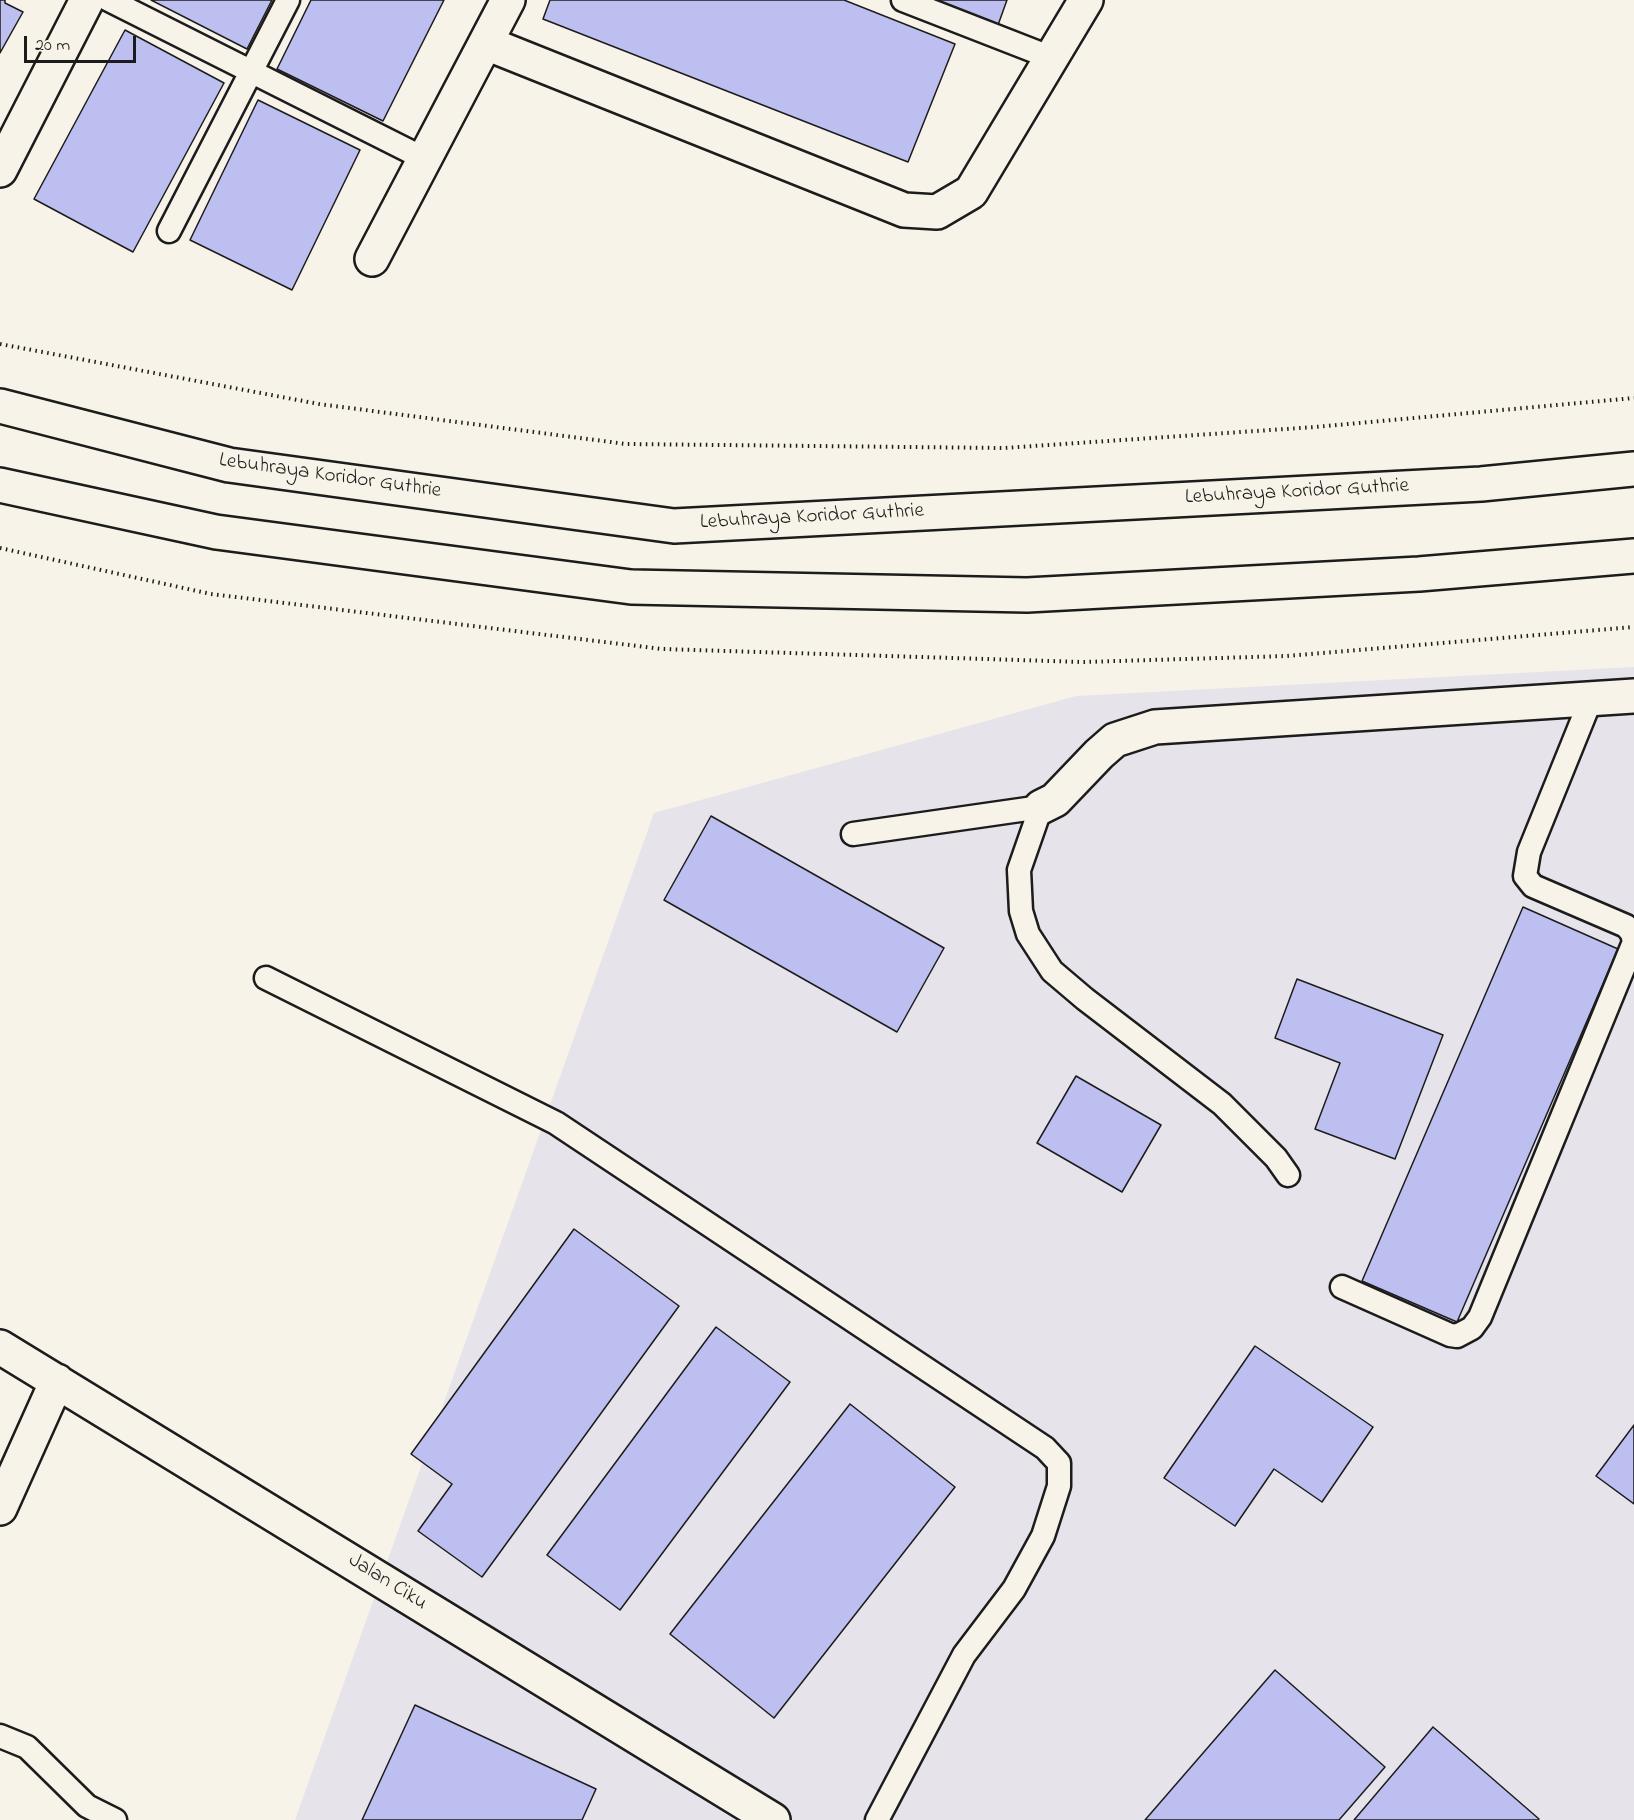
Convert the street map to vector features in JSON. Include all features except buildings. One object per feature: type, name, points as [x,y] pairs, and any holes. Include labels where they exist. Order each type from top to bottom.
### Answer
[{"type":"main road","points":[[0,170],[87,0]]},
{"type":"main road","points":[[372,259],[423,158],[508,0]]},
{"type":"main road","points":[[486,43],[904,210],[937,212],[971,192],[1086,0]]},
{"type":"main road","name":"Lebuhraya Koridor Guthrie","points":[[0,406],[230,465],[674,525],[1481,484],[1634,469]]},
{"type":"main road","points":[[0,485],[216,532],[631,587],[1027,595],[1419,574],[1634,556]]},
{"type":"main road","points":[[1041,807],[1055,800],[1115,740],[1155,727],[1634,696]]},
{"type":"main road","name":"Jalan Ciku","points":[[0,1347],[773,1820]]},
{"type":"main road","points":[[0,1508],[57,1381]]},
{"type":"lane","points":[[109,0],[423,158]]},
{"type":"lane","points":[[169,231],[288,0]]},
{"type":"lane","points":[[903,0],[1052,58]]},
{"type":"lane","points":[[1342,1287],[1450,1335],[1457,1336],[1472,1328],[1480,1317],[1634,942],[1632,933],[1626,926],[1533,886],[1525,876],[1529,852],[1591,699]]},
{"type":"lane","points":[[853,834],[1041,807],[1019,870],[1021,911],[1028,934],[1052,971],[1222,1104],[1276,1158],[1288,1175]]},
{"type":"lane","points":[[266,978],[556,1123],[1026,1435],[1045,1448],[1059,1463],[1059,1486],[1043,1536],[1014,1589],[964,1656],[877,1820]]},
{"type":"lane","points":[[0,1736],[27,1747],[87,1806],[115,1820]]},
{"type":"path","points":[[0,344],[319,405],[626,444],[1004,448],[1315,427],[1634,398]]},
{"type":"path","points":[[0,548],[211,594],[662,649],[1083,662],[1287,656],[1634,627]]},
{"type":"shaded area","points":[[1634,667],[1634,1820],[295,1820],[654,813],[1076,696]]}]
